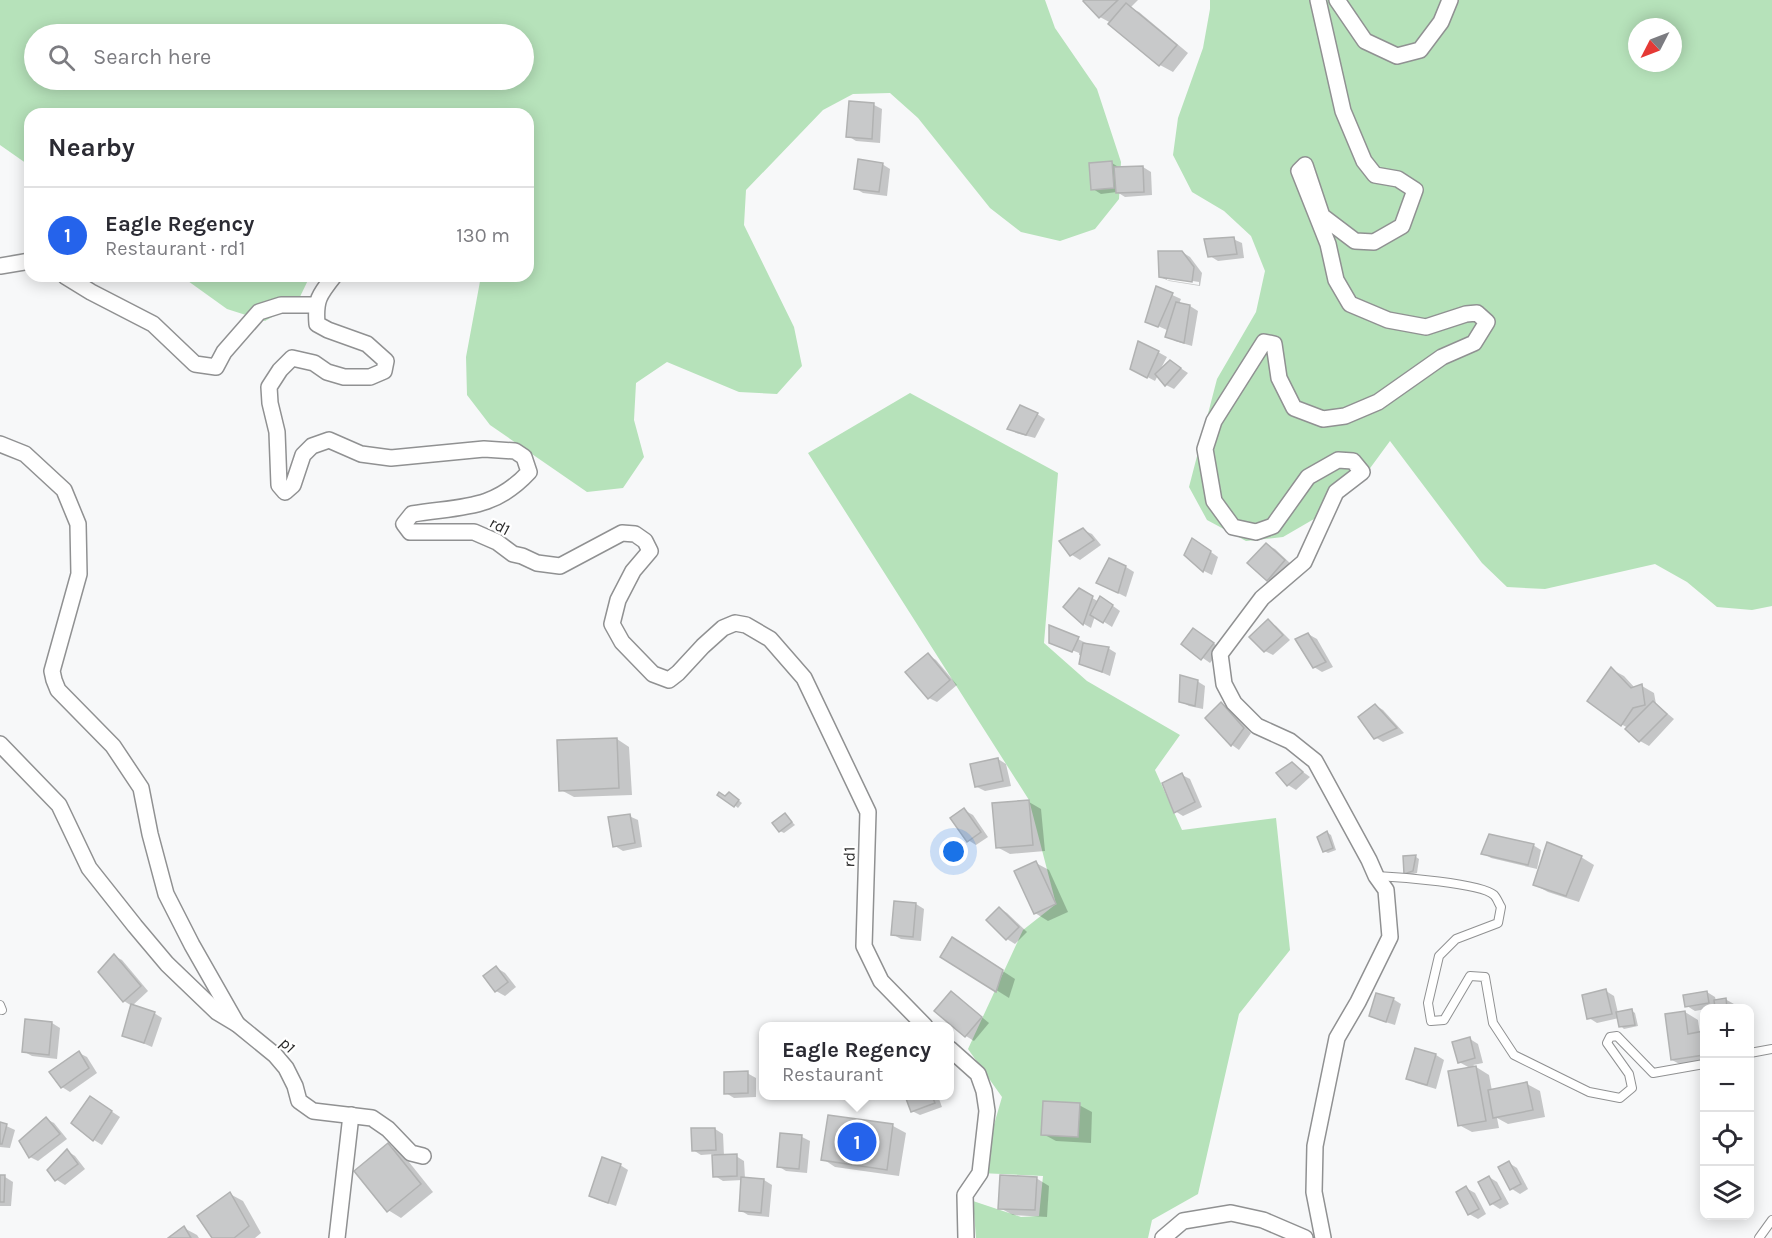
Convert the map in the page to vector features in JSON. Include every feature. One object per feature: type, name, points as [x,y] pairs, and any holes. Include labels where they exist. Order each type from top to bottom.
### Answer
[{"type":"street","points":[[1318,0],[1343,111],[1364,161],[1375,175],[1398,179],[1414,190],[1402,226],[1374,242],[1355,241],[1322,216],[1305,165],[1299,171],[1328,244],[1336,280],[1350,304],[1388,320],[1426,327],[1466,314],[1477,313],[1487,322],[1474,344],[1442,357],[1378,402],[1345,416],[1323,419],[1294,408],[1280,378],[1274,344],[1264,342],[1214,421],[1205,449],[1214,501],[1233,527],[1256,532],[1273,526],[1308,477],[1338,460],[1353,461],[1362,472],[1336,492],[1304,562],[1262,598],[1220,654],[1224,684],[1234,703],[1257,726],[1290,741],[1315,761],[1376,876],[1386,890],[1390,937],[1358,1002],[1337,1038],[1315,1146],[1314,1192],[1323,1238]]},
{"type":"street","points":[[1337,0],[1365,41],[1397,57],[1420,50],[1441,22],[1450,0]]},
{"type":"street","points":[[0,266],[24,262]]},
{"type":"street","points":[[75,282],[153,324],[195,364],[216,367],[224,352],[259,312],[281,305],[315,305],[329,282]]},
{"type":"street","name":"rd1","points":[[315,305],[317,324],[367,344],[386,361],[384,371],[370,377],[344,376],[327,372],[314,363],[292,358],[280,370],[269,387],[270,403],[277,432],[279,485],[285,492],[293,485],[303,455],[312,446],[329,440],[362,454],[391,458],[484,449],[515,451],[524,457],[529,472],[502,496],[460,508],[412,514],[404,524],[410,532],[474,532],[497,542],[513,554],[537,563],[560,566],[622,533],[635,534],[645,541],[650,550],[633,571],[618,600],[612,624],[622,642],[653,674],[669,680],[723,628],[735,623],[746,625],[770,639],[804,678],[868,812],[864,946],[881,981],[920,1022]]},
{"type":"street","points":[[0,444],[25,454],[64,490],[78,524],[79,574],[52,671],[54,680],[58,690],[113,747],[141,788],[166,894],[237,1024]]},
{"type":"street","name":"p1","points":[[0,744],[59,805],[89,868],[135,926],[167,964],[217,1012],[237,1024],[275,1055],[286,1068],[299,1101],[313,1111],[372,1118],[411,1153],[423,1156]]},
{"type":"street","points":[[954,1053],[978,1074],[984,1091],[987,1111],[980,1173],[965,1195],[966,1238]]},
{"type":"street","points":[[337,1238],[351,1115]]},
{"type":"street","points":[[1163,1238],[1183,1221],[1231,1213],[1263,1220],[1305,1238]]},
{"type":"lane","points":[[1376,876],[1403,877],[1477,888],[1493,895],[1501,907],[1498,923],[1456,939],[1439,956],[1428,1004],[1431,1021],[1444,1020],[1470,976],[1485,976],[1493,1023],[1514,1055],[1589,1092],[1620,1098],[1632,1088],[1629,1074],[1607,1043],[1610,1037],[1617,1036],[1653,1073],[1700,1065]]},
{"type":"lane","points":[[1754,1052],[1772,1049]]},
{"type":"lane","points":[[1759,1238],[1772,1220]]},
{"type":"green space","points":[[0,0],[1045,0],[1055,28],[1097,89],[1121,162],[1119,199],[1095,229],[1060,241],[1021,232],[990,208],[918,118],[890,93],[853,94],[823,110],[746,190],[744,225],[794,327],[802,366],[777,394],[739,392],[667,362],[636,383],[634,420],[644,457],[623,488],[587,492],[490,425],[467,395],[466,357],[480,282],[534,282],[534,108],[24,108],[24,162],[0,145]]},
{"type":"green space","points":[[1210,0],[1772,0],[1772,606],[1752,610],[1717,607],[1687,582],[1655,564],[1545,589],[1507,587],[1482,563],[1390,441],[1368,471],[1314,519],[1283,537],[1246,541],[1207,520],[1189,487],[1217,379],[1256,312],[1265,271],[1251,236],[1224,211],[1192,192],[1173,155],[1178,118],[1203,48]]},
{"type":"green space","points":[[189,282],[307,282],[297,303],[265,321],[227,309]]},
{"type":"green space","points":[[910,393],[1058,473],[1044,643],[1087,681],[1180,735],[1155,770],[1182,830],[1276,818],[1290,950],[1239,1014],[1198,1194],[1152,1220],[1148,1238],[976,1238],[973,1201],[1021,1217],[1039,1216],[1043,1176],[980,1173],[1002,1097],[968,1049],[1023,930],[1056,904],[1029,800],[808,453]]},
{"type":"building","points":[[1084,0],[1118,0],[1099,18]]},
{"type":"building","points":[[1126,3],[1177,45],[1159,66],[1108,24]]},
{"type":"building","points":[[849,101],[874,103],[872,139],[846,137]]},
{"type":"building","points":[[858,159],[883,163],[879,192],[854,189]]},
{"type":"building","points":[[1112,161],[1114,188],[1091,190],[1089,163]]},
{"type":"building","points":[[1143,166],[1144,192],[1116,193],[1114,167]]},
{"type":"building","points":[[1234,237],[1237,254],[1208,257],[1204,239]]},
{"type":"building","points":[[1158,251],[1182,251],[1194,267],[1192,282],[1159,277]]},
{"type":"building","points":[[1156,286],[1173,293],[1158,327],[1145,322]]},
{"type":"building","points":[[1176,302],[1190,305],[1184,343],[1165,337]]},
{"type":"building","points":[[1138,341],[1159,351],[1147,378],[1130,369]]},
{"type":"building","points":[[1170,360],[1181,368],[1165,386],[1155,374]]},
{"type":"building","points":[[1020,405],[1038,413],[1026,435],[1007,429]]},
{"type":"building","points":[[1083,528],[1094,540],[1070,556],[1059,541]]},
{"type":"building","points":[[1192,538],[1211,551],[1203,572],[1184,555]]},
{"type":"building","points":[[1266,543],[1285,560],[1267,581],[1247,563]]},
{"type":"building","points":[[1109,558],[1126,566],[1118,593],[1096,583]]},
{"type":"building","points":[[1079,588],[1093,596],[1083,625],[1063,607]]},
{"type":"building","points":[[1100,596],[1113,605],[1103,623],[1090,615]]},
{"type":"building","points":[[1268,619],[1283,635],[1264,652],[1249,637]]},
{"type":"building","points":[[1049,625],[1079,637],[1072,652],[1049,643]]},
{"type":"building","points":[[1193,628],[1214,643],[1201,660],[1181,644]]},
{"type":"building","points":[[1308,633],[1326,662],[1313,668],[1295,639]]},
{"type":"building","points":[[1083,643],[1109,647],[1102,672],[1079,664]]},
{"type":"building","points":[[928,653],[950,680],[928,699],[905,672]]},
{"type":"building","points":[[1611,667],[1631,688],[1642,684],[1645,705],[1633,708],[1621,726],[1587,701]]},
{"type":"building","points":[[1180,675],[1198,680],[1195,706],[1179,702]]},
{"type":"building","points":[[1653,701],[1667,714],[1639,742],[1625,729]]},
{"type":"building","points":[[1221,702],[1244,728],[1231,746],[1205,718]]},
{"type":"building","points":[[1375,704],[1397,728],[1374,739],[1358,717]]},
{"type":"building","points":[[617,738],[619,788],[559,791],[557,740]]},
{"type":"building","points":[[998,758],[1003,781],[975,787],[970,764]]},
{"type":"building","points":[[1292,762],[1303,772],[1287,786],[1276,773]]},
{"type":"building","points":[[1182,773],[1195,802],[1174,813],[1162,783]]},
{"type":"building","points":[[719,792],[725,796],[729,792],[739,800],[734,807],[717,795]]},
{"type":"building","points":[[1029,800],[1033,845],[996,848],[992,803]]},
{"type":"building","points":[[964,808],[981,832],[967,842],[950,818]]},
{"type":"building","points":[[785,813],[792,822],[779,832],[772,823]]},
{"type":"building","points":[[630,814],[635,843],[613,847],[608,817]]},
{"type":"building","points":[[1327,831],[1333,848],[1323,852],[1317,837]]},
{"type":"building","points":[[1489,834],[1534,844],[1528,865],[1481,854]]},
{"type":"building","points":[[1547,842],[1582,856],[1566,896],[1533,885]]},
{"type":"building","points":[[1416,855],[1413,871],[1404,874],[1403,856]]},
{"type":"building","points":[[1036,861],[1056,904],[1034,914],[1014,871]]},
{"type":"building","points":[[894,901],[916,903],[913,937],[891,935]]},
{"type":"building","points":[[999,907],[1019,927],[1006,940],[986,920]]},
{"type":"building","points":[[952,937],[1003,970],[996,992],[940,957]]},
{"type":"building","points":[[114,954],[141,986],[123,1002],[98,972]]},
{"type":"building","points":[[496,966],[508,982],[495,992],[483,976]]},
{"type":"building","points":[[1606,989],[1612,1014],[1587,1019],[1582,995]]},
{"type":"building","points":[[951,991],[982,1017],[965,1037],[954,1028],[954,1022],[947,1022],[934,1011]]},
{"type":"building","points":[[1707,991],[1709,1003],[1685,1007],[1683,995]]},
{"type":"building","points":[[1376,993],[1394,998],[1386,1022],[1369,1016]]},
{"type":"building","points":[[1726,998],[1727,1004],[1714,1004],[1714,1000]]},
{"type":"building","points":[[131,1004],[155,1012],[144,1043],[122,1036]]},
{"type":"building","points":[[1632,1009],[1635,1025],[1619,1027],[1616,1012]]},
{"type":"building","points":[[1685,1011],[1688,1034],[1700,1032],[1700,1056],[1671,1060],[1665,1014]]},
{"type":"building","points":[[25,1019],[52,1022],[49,1055],[22,1052]]},
{"type":"building","points":[[1470,1037],[1475,1058],[1458,1063],[1452,1042]]},
{"type":"building","points":[[1415,1048],[1436,1054],[1427,1085],[1406,1079]]},
{"type":"building","points":[[79,1051],[89,1068],[61,1088],[49,1072]]},
{"type":"building","points":[[1476,1066],[1486,1121],[1458,1126],[1448,1071]]},
{"type":"building","points":[[748,1071],[748,1093],[724,1094],[724,1072]]},
{"type":"building","points":[[1527,1082],[1533,1110],[1493,1118],[1488,1090]]},
{"type":"building","points":[[90,1096],[112,1111],[93,1141],[71,1123]]},
{"type":"building","points":[[906,1100],[934,1100],[935,1103],[911,1112]]},
{"type":"building","points":[[1043,1101],[1080,1103],[1078,1137],[1041,1135]]},
{"type":"building","points":[[828,1115],[893,1124],[887,1170],[821,1160]]},
{"type":"building","points":[[46,1117],[60,1134],[29,1158],[19,1141]]},
{"type":"building","points":[[0,1122],[7,1124],[2,1144],[0,1144]]},
{"type":"building","points":[[691,1128],[715,1128],[716,1150],[692,1151]]},
{"type":"building","points":[[780,1133],[802,1135],[799,1169],[777,1167]]},
{"type":"building","points":[[388,1143],[421,1184],[387,1212],[354,1171]]},
{"type":"building","points":[[67,1149],[78,1164],[55,1181],[47,1170]]},
{"type":"building","points":[[737,1154],[737,1176],[713,1177],[712,1155]]},
{"type":"building","points":[[602,1157],[621,1164],[608,1203],[589,1196]]},
{"type":"building","points":[[1509,1161],[1521,1184],[1510,1190],[1498,1167]]},
{"type":"building","points":[[0,1175],[5,1175],[4,1202],[0,1202]]},
{"type":"building","points":[[1000,1175],[1037,1177],[1035,1210],[998,1209]]},
{"type":"building","points":[[1489,1176],[1501,1199],[1490,1205],[1478,1182]]},
{"type":"building","points":[[741,1177],[764,1179],[761,1213],[739,1211]]},
{"type":"building","points":[[1466,1186],[1479,1209],[1468,1215],[1456,1192]]},
{"type":"building","points":[[230,1192],[249,1226],[234,1238],[212,1238],[197,1216]]},
{"type":"building","points":[[184,1226],[191,1238],[168,1238]]},
{"type":"place","name":"Eagle Regency","points":[[857,1142]]}]
